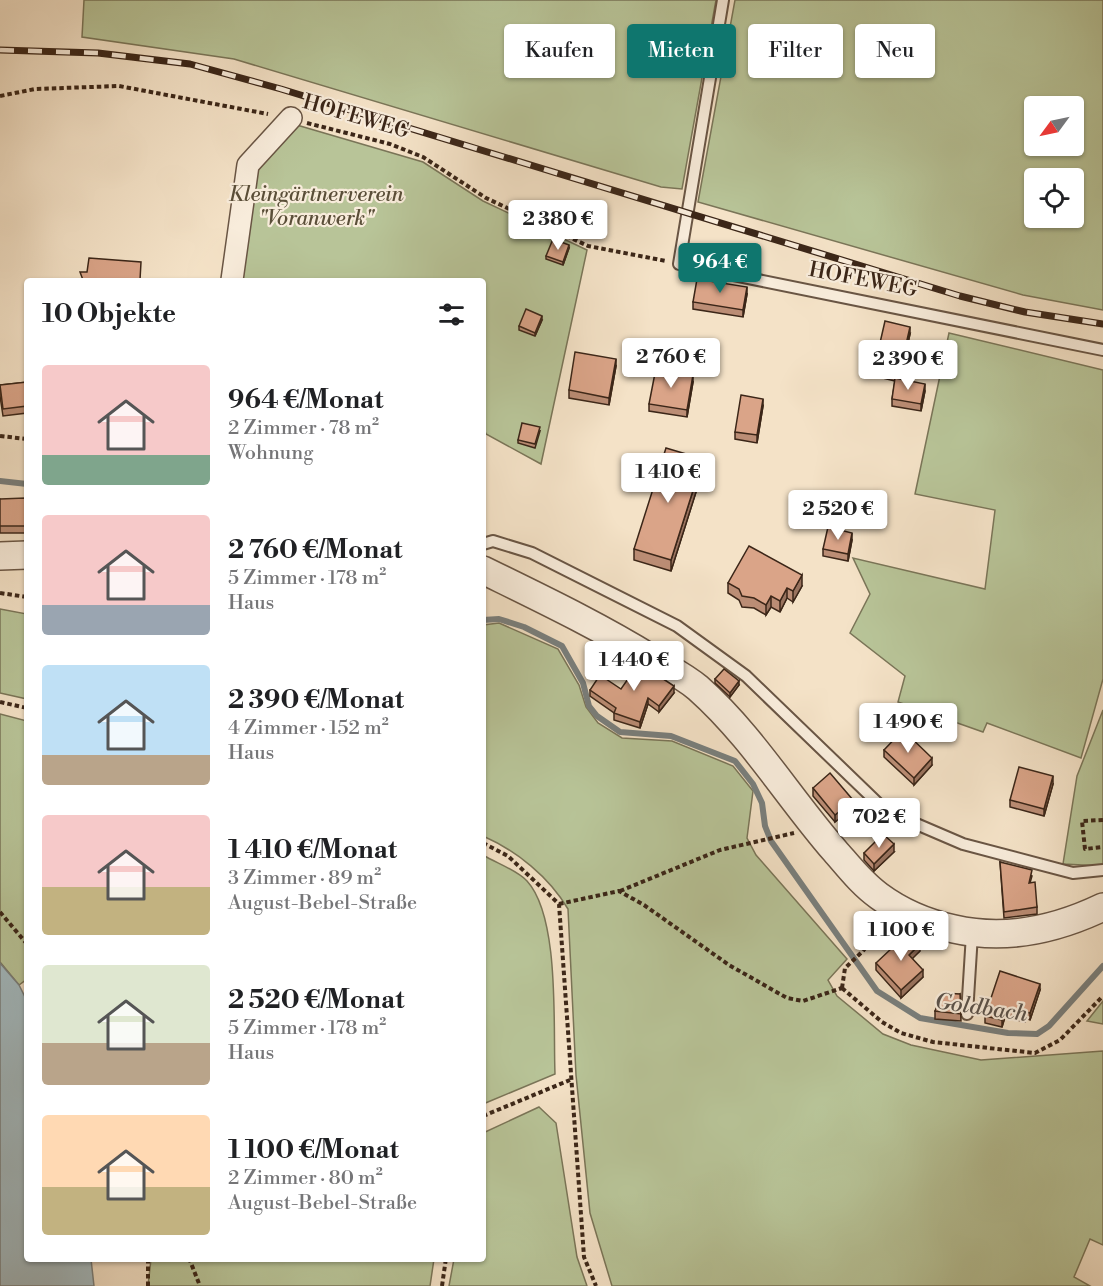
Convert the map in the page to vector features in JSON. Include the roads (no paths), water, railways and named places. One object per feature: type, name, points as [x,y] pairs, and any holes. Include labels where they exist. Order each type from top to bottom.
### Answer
[{"type":"street","points":[[232,278],[248,165],[291,118]]},
{"type":"street","points":[[0,556],[24,555]]},
{"type":"street","points":[[486,571],[603,629],[695,686],[750,741],[813,826],[857,876],[879,896],[913,917],[972,933],[1027,933],[1057,926],[1103,907]]},
{"type":"lane","name":"HOFEWEG","points":[[723,0],[679,264],[1103,350]]},
{"type":"lane","points":[[486,543],[493,542],[532,553],[677,626],[746,676],[886,811],[963,844],[1073,873],[1103,870]]},
{"type":"lane","points":[[967,1014],[972,933]]},
{"type":"water","points":[[0,963],[19,985],[24,995],[24,1262],[91,1262],[94,1286],[0,1286]]},
{"type":"waterway","name":"Goldbach","points":[[0,481],[24,484]]},
{"type":"waterway","name":"Goldbach","points":[[486,620],[499,619],[524,627],[562,646],[583,683],[589,706],[597,716],[620,732],[671,736],[735,761],[753,784],[762,803],[765,826],[771,841],[877,991],[920,1018],[1008,1033],[1037,1034],[1049,1026],[1103,966]]},
{"type":"railway","points":[[0,50],[98,53],[190,64],[281,89],[960,296],[1025,312],[1103,324]]},
{"type":"park label","name":"Kleingärtnerverein \"Voranwerk\"","points":[[316,207]]}]
